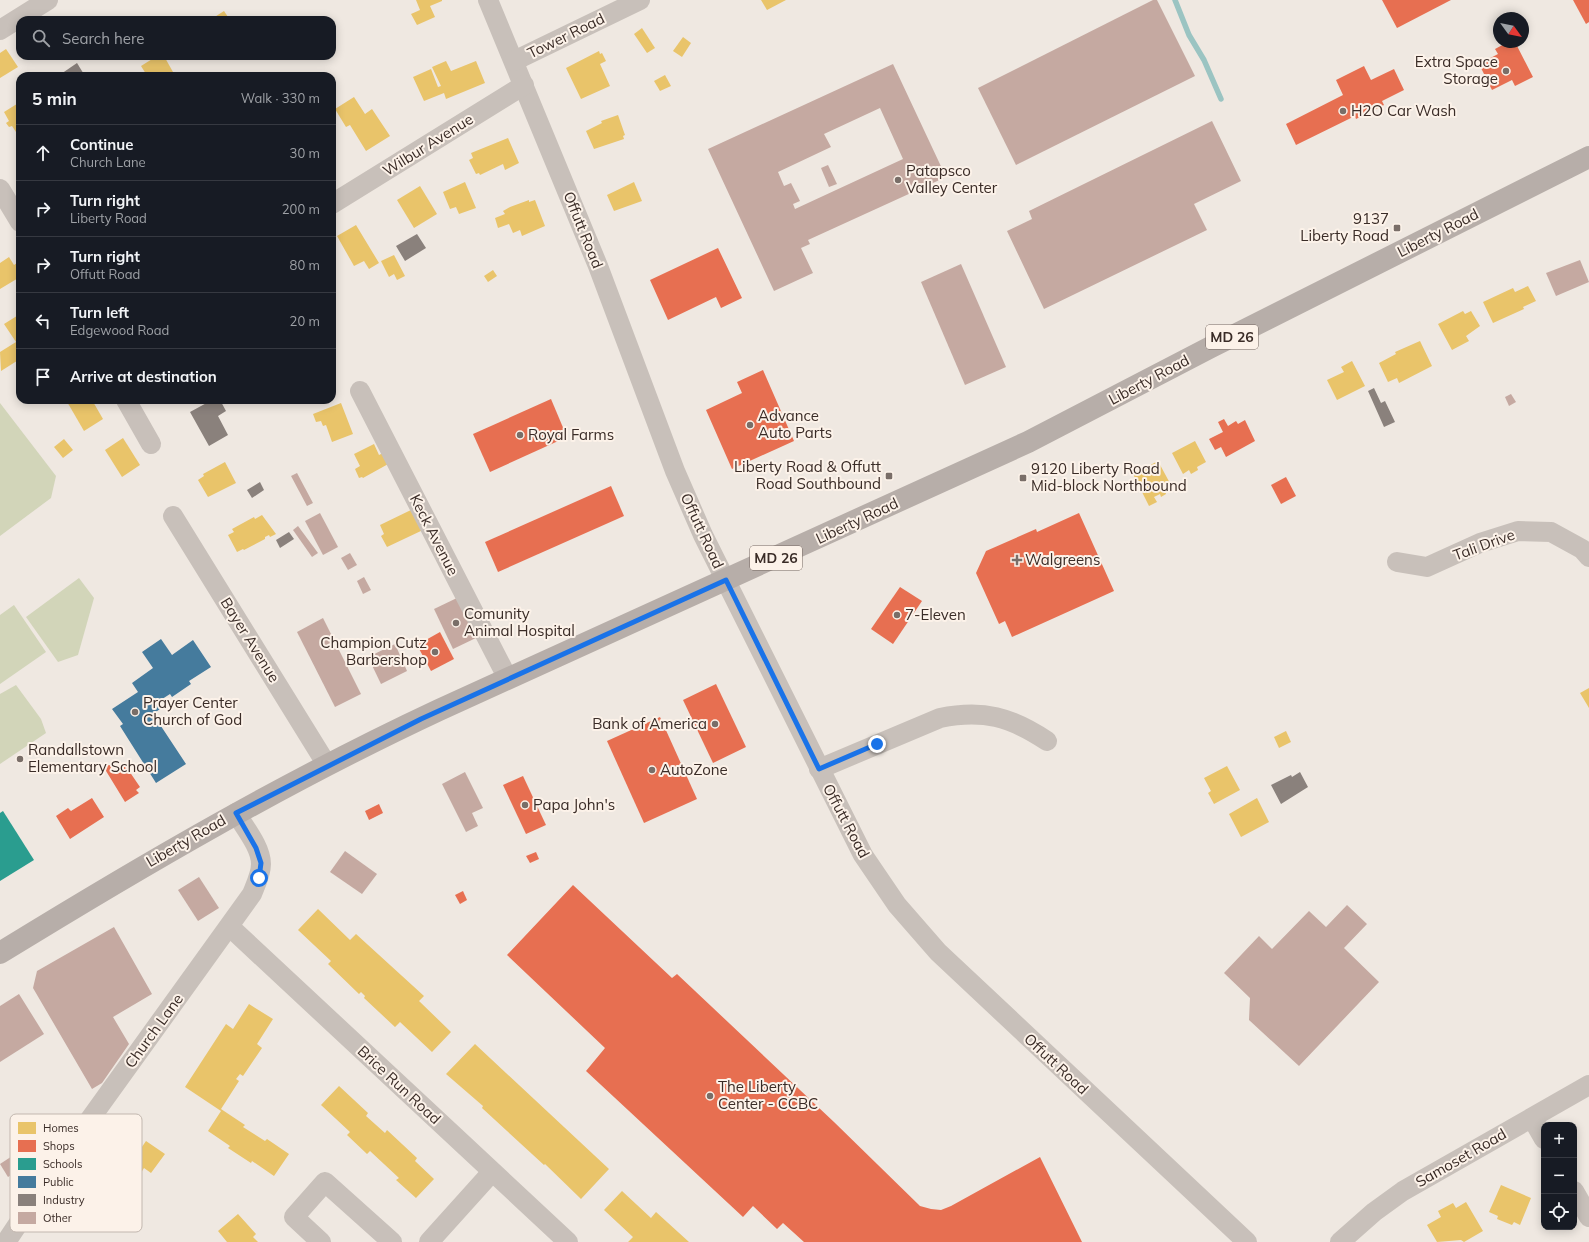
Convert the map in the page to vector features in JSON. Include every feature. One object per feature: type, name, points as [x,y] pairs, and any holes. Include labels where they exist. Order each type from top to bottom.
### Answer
[{"type":"main road","name":"Liberty Road","points":[[0,953],[109,886],[236,813],[327,765],[421,719],[1028,442],[1211,347],[1589,158]]},
{"type":"street","points":[[22,16],[48,0]]},
{"type":"street","name":"Offutt Road","points":[[488,0],[601,272],[675,471],[703,535],[863,855],[897,905],[918,930],[968,982],[1247,1242]]},
{"type":"street","name":"Tower Road","points":[[514,61],[640,0]]},
{"type":"street","points":[[0,30],[16,20]]},
{"type":"street","name":"Wilbur Avenue","points":[[336,202],[524,85]]},
{"type":"street","points":[[0,189],[16,215]]},
{"type":"street","name":"Keck Avenue","points":[[360,391],[508,679]]},
{"type":"street","points":[[128,404],[152,444]]},
{"type":"street","name":"Bayer Avenue","points":[[173,516],[327,765]]},
{"type":"street","name":"Tali Drive","points":[[1397,562],[1427,567],[1480,543],[1518,532],[1550,532],[1582,549],[1589,557]]},
{"type":"street","points":[[819,769],[940,718],[960,714],[1001,717],[1028,729],[1047,741]]},
{"type":"street","name":"Church Lane","points":[[94,1114],[230,927],[252,894],[259,878],[261,863],[256,848],[236,813]]},
{"type":"street","name":"Brice Run Road","points":[[230,927],[568,1242]]},
{"type":"street","name":"Samoset Road","points":[[1340,1242],[1374,1212],[1403,1191],[1589,1085]]},
{"type":"street","points":[[1532,1118],[1541,1133]]},
{"type":"street","points":[[429,1242],[492,1172]]},
{"type":"street","points":[[321,1242],[294,1218],[325,1182],[392,1242]]},
{"type":"street","points":[[1576,1194],[1589,1217]]},
{"type":"street","name":"Church Lane","points":[[6,1242],[13,1232]]},
{"type":"green space","points":[[0,403],[56,476],[51,498],[0,536]]},
{"type":"green space","points":[[79,578],[94,598],[78,655],[58,662],[26,617]]},
{"type":"green space","points":[[14,605],[46,652],[0,684],[0,615]]},
{"type":"green space","points":[[16,685],[41,719],[46,733],[0,764],[0,694]]},
{"type":"building: Homes","points":[[416,0],[442,1],[430,6],[435,17],[417,25],[411,14],[420,10]]},
{"type":"building: Homes","points":[[761,0],[786,0],[767,10]]},
{"type":"building: Homes","points":[[224,11],[227,16],[216,16]]},
{"type":"building: Homes","points":[[642,28],[655,48],[647,53],[634,34]]},
{"type":"building: Homes","points":[[683,37],[691,43],[682,57],[673,51]]},
{"type":"building: Homes","points":[[6,49],[18,67],[0,78],[0,53]]},
{"type":"building: Homes","points":[[599,51],[600,54],[602,53],[606,61],[600,64],[610,86],[581,99],[566,68]]},
{"type":"building: Homes","points":[[151,60],[166,60],[173,72],[145,72],[141,66]]},
{"type":"building: Homes","points":[[446,61],[451,71],[476,61],[485,83],[446,99],[444,93],[424,101],[413,77],[431,69],[438,87],[441,86],[432,67]]},
{"type":"building: Homes","points":[[665,75],[671,86],[660,91],[654,81]]},
{"type":"building: Homes","points":[[354,97],[365,114],[372,109],[390,136],[366,151],[350,125],[346,127],[336,108]]},
{"type":"building: Homes","points":[[16,104],[16,132],[12,126],[9,127],[6,123],[9,121],[4,112]]},
{"type":"building: Homes","points":[[618,115],[625,135],[623,136],[624,139],[594,149],[586,131],[602,123],[601,121]]},
{"type":"building: Homes","points":[[508,138],[519,163],[505,170],[503,164],[480,175],[479,173],[476,174],[469,160],[473,158],[471,153]]},
{"type":"building: Homes","points":[[465,182],[476,208],[459,214],[456,207],[450,209],[443,192]]},
{"type":"building: Homes","points":[[634,182],[642,201],[614,211],[607,195]]},
{"type":"building: Homes","points":[[420,186],[437,214],[414,228],[397,200]]},
{"type":"building: Homes","points":[[529,200],[529,202],[535,200],[545,226],[522,236],[520,230],[513,233],[509,224],[498,228],[495,218],[505,214],[503,211],[510,207]]},
{"type":"building: Homes","points":[[356,225],[379,263],[369,269],[364,261],[354,266],[337,236]]},
{"type":"building: Homes","points":[[394,255],[405,276],[397,280],[394,274],[389,277],[381,261]]},
{"type":"building: Homes","points":[[9,257],[14,265],[16,264],[16,279],[0,289],[0,263]]},
{"type":"building: Homes","points":[[493,270],[497,276],[488,282],[484,276]]},
{"type":"building: Homes","points":[[1528,286],[1536,301],[1523,307],[1524,309],[1493,323],[1483,302],[1513,288],[1515,292]]},
{"type":"building: Homes","points":[[1463,311],[1465,314],[1471,311],[1480,326],[1466,336],[1469,341],[1452,350],[1438,324]]},
{"type":"building: Homes","points":[[16,316],[16,342],[4,324]]},
{"type":"building: Homes","points":[[1420,341],[1432,366],[1399,383],[1397,378],[1388,382],[1379,363],[1396,354],[1395,352]]},
{"type":"building: Homes","points":[[16,342],[16,362],[1,371],[0,352]]},
{"type":"building: Homes","points":[[1352,361],[1365,386],[1337,400],[1327,380],[1344,372],[1341,367]]},
{"type":"building: Homes","points":[[341,403],[353,434],[332,442],[326,425],[323,426],[321,421],[316,422],[313,414]]},
{"type":"building: Homes","points":[[68,404],[94,404],[103,419],[84,431]]},
{"type":"building: Homes","points":[[123,438],[140,465],[122,477],[105,450]]},
{"type":"building: Homes","points":[[64,439],[73,450],[63,458],[54,447]]},
{"type":"building: Homes","points":[[1195,441],[1206,462],[1197,467],[1198,470],[1191,474],[1189,470],[1183,474],[1172,453]]},
{"type":"building: Homes","points":[[374,444],[379,455],[385,452],[390,463],[363,478],[359,478],[355,469],[360,466],[354,454]]},
{"type":"building: Homes","points":[[1158,461],[1172,487],[1165,491],[1166,494],[1161,497],[1160,494],[1154,497],[1157,502],[1149,506],[1133,474]]},
{"type":"building: Homes","points":[[225,462],[236,483],[208,497],[198,480],[204,476],[203,474]]},
{"type":"building: Homes","points":[[413,509],[423,530],[387,547],[381,536],[384,534],[380,525]]},
{"type":"building: Homes","points":[[262,515],[276,534],[270,537],[269,535],[265,537],[265,539],[237,552],[228,535],[234,532],[232,529],[254,517],[255,519]]},
{"type":"building: Homes","points":[[1589,688],[1589,708],[1580,693]]},
{"type":"building: Homes","points":[[1286,731],[1291,742],[1279,748],[1274,737]]},
{"type":"building: Homes","points":[[1227,766],[1240,790],[1214,804],[1208,793],[1211,791],[1204,778]]},
{"type":"building: Homes","points":[[1257,798],[1269,822],[1241,837],[1229,814]]},
{"type":"building: Homes","points":[[318,909],[350,940],[356,934],[424,996],[419,1001],[451,1032],[432,1052],[400,1022],[395,1027],[364,998],[365,996],[361,992],[359,994],[328,964],[331,961],[298,930]]},
{"type":"building: Homes","points":[[249,1004],[273,1019],[257,1044],[262,1048],[243,1076],[240,1074],[236,1079],[239,1081],[221,1109],[245,1125],[243,1127],[265,1141],[267,1139],[289,1154],[274,1176],[252,1161],[251,1163],[228,1148],[230,1146],[208,1131],[221,1111],[185,1087],[226,1024],[233,1029]]},
{"type":"building: Homes","points":[[475,1044],[609,1169],[581,1199],[545,1164],[544,1165],[482,1108],[483,1106],[446,1074]]},
{"type":"building: Homes","points":[[339,1086],[368,1113],[366,1116],[385,1133],[387,1130],[417,1158],[415,1161],[434,1179],[416,1198],[396,1180],[399,1178],[370,1151],[367,1154],[347,1135],[350,1132],[321,1105]]},
{"type":"building: Homes","points":[[146,1141],[165,1154],[151,1173],[144,1168],[142,1171],[142,1147]]},
{"type":"building: Homes","points":[[1501,1185],[1531,1198],[1520,1225],[1514,1222],[1512,1225],[1497,1219],[1498,1216],[1489,1212]]},
{"type":"building: Homes","points":[[622,1191],[651,1218],[656,1212],[689,1242],[628,1242],[633,1237],[604,1210]]},
{"type":"building: Homes","points":[[1466,1202],[1483,1231],[1464,1242],[1461,1240],[1437,1242],[1427,1225],[1441,1217],[1438,1211],[1453,1203],[1456,1208]]},
{"type":"building: Homes","points":[[238,1214],[256,1234],[253,1237],[258,1242],[227,1242],[218,1231]]},
{"type":"building: Shops","points":[[1382,0],[1451,0],[1397,28]]},
{"type":"building: Shops","points":[[1573,0],[1589,0],[1589,22],[1586,24]]},
{"type":"building: Shops","name":"Extra Space Storage","points":[[1518,48],[1533,77],[1515,86],[1512,80],[1492,90],[1479,64],[1498,54],[1495,49]]},
{"type":"building: Shops","name":"H2O Car Wash","points":[[1364,66],[1371,80],[1394,69],[1404,90],[1382,101],[1384,105],[1356,119],[1355,116],[1296,145],[1286,124],[1343,95],[1336,80]]},
{"type":"building: Shops","points":[[718,248],[742,298],[721,308],[716,297],[668,320],[650,280]]},
{"type":"building: Shops","name":"Advance Auto Parts","points":[[763,370],[794,441],[732,469],[706,410],[742,393],[737,382]]},
{"type":"building: Shops","name":"Royal Farms","points":[[551,399],[567,437],[490,472],[473,434]]},
{"type":"building: Shops","points":[[1224,419],[1228,426],[1236,421],[1238,424],[1245,420],[1255,441],[1226,457],[1221,447],[1215,450],[1209,439],[1223,432],[1218,422]]},
{"type":"building: Shops","points":[[1286,477],[1296,496],[1281,504],[1271,485]]},
{"type":"building: Shops","name":"Royal Farms","points":[[611,486],[624,516],[498,572],[485,542]]},
{"type":"building: Shops","name":"Walgreens","points":[[1079,513],[1114,591],[1012,637],[1005,621],[999,624],[976,573],[986,551],[1036,529],[1037,532]]},
{"type":"building: Shops","name":"7-Eleven","points":[[900,587],[922,601],[893,644],[871,629]]},
{"type":"building: Shops","name":"Champion Cutz Barbershop","points":[[440,632],[454,659],[431,671],[417,645]]},
{"type":"building: Shops","name":"Bank of America","points":[[716,684],[746,747],[713,763],[683,700]]},
{"type":"building: Shops","name":"AutoZone","points":[[660,717],[697,799],[644,823],[607,741]]},
{"type":"building: Shops","points":[[119,760],[123,766],[125,765],[140,787],[136,790],[139,793],[125,802],[103,766],[110,765],[115,772],[117,770],[113,764]]},
{"type":"building: Shops","name":"Papa John's","points":[[523,776],[546,825],[526,834],[503,785]]},
{"type":"building: Shops","points":[[92,798],[104,817],[70,839],[56,816],[68,808],[71,811]]},
{"type":"building: Shops","points":[[379,804],[383,813],[369,820],[365,811]]},
{"type":"building: Shops","points":[[536,852],[539,859],[530,863],[526,856]]},
{"type":"building: Shops","points":[[573,885],[672,978],[677,974],[834,1122],[920,1206],[941,1210],[951,1206],[1040,1157],[1082,1242],[804,1242],[783,1223],[777,1229],[753,1206],[743,1217],[586,1071],[605,1048],[507,955]]},
{"type":"building: Shops","points":[[463,891],[467,900],[460,904],[455,895]]},
{"type":"building: Schools","points":[[3,811],[34,860],[0,881],[0,813]]},
{"type":"building: Public","name":"Prayer Center Church of God","points":[[161,639],[172,655],[193,640],[211,667],[189,681],[191,684],[172,697],[170,694],[156,703],[160,709],[153,714],[186,764],[156,783],[120,726],[123,724],[112,709],[138,692],[132,683],[153,668],[142,652]]},
{"type":"building: Industry","points":[[77,63],[83,72],[64,72]]},
{"type":"building: Industry","points":[[417,234],[426,248],[405,261],[396,246]]},
{"type":"building: Industry","points":[[1374,388],[1381,403],[1385,401],[1395,422],[1384,427],[1368,391]]},
{"type":"building: Industry","points":[[205,404],[222,404],[226,411],[218,416],[228,435],[209,446],[190,412]]},
{"type":"building: Industry","points":[[260,482],[264,490],[252,498],[247,490]]},
{"type":"building: Industry","points":[[289,532],[294,539],[280,548],[276,540]]},
{"type":"building: Industry","points":[[1300,772],[1308,787],[1281,804],[1271,785],[1291,775],[1292,777]]},
{"type":"building: Other","points":[[1153,0],[1157,0],[1195,76],[1016,165],[978,88]]},
{"type":"building: Other","name":"Patapsco Valley Center","points":[[893,64],[946,177],[808,240],[810,244],[801,248],[813,273],[774,291],[708,149]],"holes":[[[880,108],[903,159],[795,209],[793,204],[800,201],[791,183],[784,186],[778,172],[831,147],[824,134]]]},
{"type":"building: Other","points":[[1212,121],[1241,181],[1194,204],[1207,230],[1044,309],[1007,231],[1032,219],[1029,211]]},
{"type":"building: Other","points":[[828,165],[837,184],[829,187],[821,168]]},
{"type":"building: Other","points":[[1580,260],[1589,282],[1556,296],[1546,273]]},
{"type":"building: Other","points":[[961,264],[1006,367],[965,385],[921,282]]},
{"type":"building: Other","points":[[1511,394],[1516,402],[1509,406],[1505,397]]},
{"type":"building: Other","points":[[297,473],[313,503],[307,506],[291,476]]},
{"type":"building: Other","points":[[320,513],[338,547],[323,555],[305,521]]},
{"type":"building: Other","points":[[298,526],[318,553],[312,557],[293,530]]},
{"type":"building: Other","points":[[350,553],[357,565],[348,570],[341,558]]},
{"type":"building: Other","points":[[364,577],[371,590],[363,594],[357,581]]},
{"type":"building: Other","name":"Comunity Animal Hospital","points":[[459,597],[478,637],[453,649],[434,609]]},
{"type":"building: Other","points":[[323,618],[361,694],[335,707],[297,632]]},
{"type":"building: Other","points":[[395,644],[407,671],[381,684],[368,657]]},
{"type":"building: Other","points":[[465,772],[483,808],[472,813],[478,826],[466,832],[442,784]]},
{"type":"building: Other","points":[[345,851],[377,874],[362,894],[330,872]]},
{"type":"building: Other","points":[[199,877],[219,908],[198,921],[178,890]]},
{"type":"building: Other","points":[[1347,905],[1367,924],[1344,948],[1379,982],[1299,1066],[1249,1020],[1250,998],[1224,973],[1259,936],[1272,949],[1309,911],[1326,927]]},
{"type":"building: Other","points":[[114,927],[152,994],[113,1017],[129,1044],[102,1083],[92,1089],[33,988],[37,971]]},
{"type":"building: Other","points":[[19,994],[44,1034],[0,1062],[0,1006]]},
{"type":"building: Other","points":[[10,1157],[10,1176],[8,1177],[0,1164]]},
{"type":"waterway","points":[[1175,0],[1189,35],[1204,60],[1221,99]]},
{"type":"place","name":"Extra Space Storage","points":[[1506,71]]},
{"type":"place","name":"H2O Car Wash","points":[[1343,111]]},
{"type":"place","name":"Patapsco Valley Center","points":[[898,180]]},
{"type":"place","name":"9137 Liberty Road","points":[[1397,228]]},
{"type":"place","name":"Advance Auto Parts","points":[[750,425]]},
{"type":"place","name":"Royal Farms","points":[[520,435]]},
{"type":"place","name":"Liberty Road & Offutt Road Southbound","points":[[889,476]]},
{"type":"place","name":"9120 Liberty Road Mid-block Northbound","points":[[1023,478]]},
{"type":"place","name":"Walgreens","points":[[1017,560]]},
{"type":"place","name":"7-Eleven","points":[[897,615]]},
{"type":"place","name":"Comunity Animal Hospital","points":[[456,623]]},
{"type":"place","name":"Champion Cutz Barbershop","points":[[435,652]]},
{"type":"place","name":"Prayer Center Church of God","points":[[135,712]]},
{"type":"place","name":"Bank of America","points":[[715,724]]},
{"type":"place","name":"Randallstown Elementary School","points":[[20,759]]},
{"type":"place","name":"AutoZone","points":[[652,770]]},
{"type":"place","name":"Papa John's","points":[[525,805]]},
{"type":"place","name":"The Liberty Center - CCBC","points":[[710,1096]]},
{"type":"route","points":[[259,878],[261,863],[256,848],[236,813],[327,765],[421,719],[726,580],[819,769],[877,744]]}]
